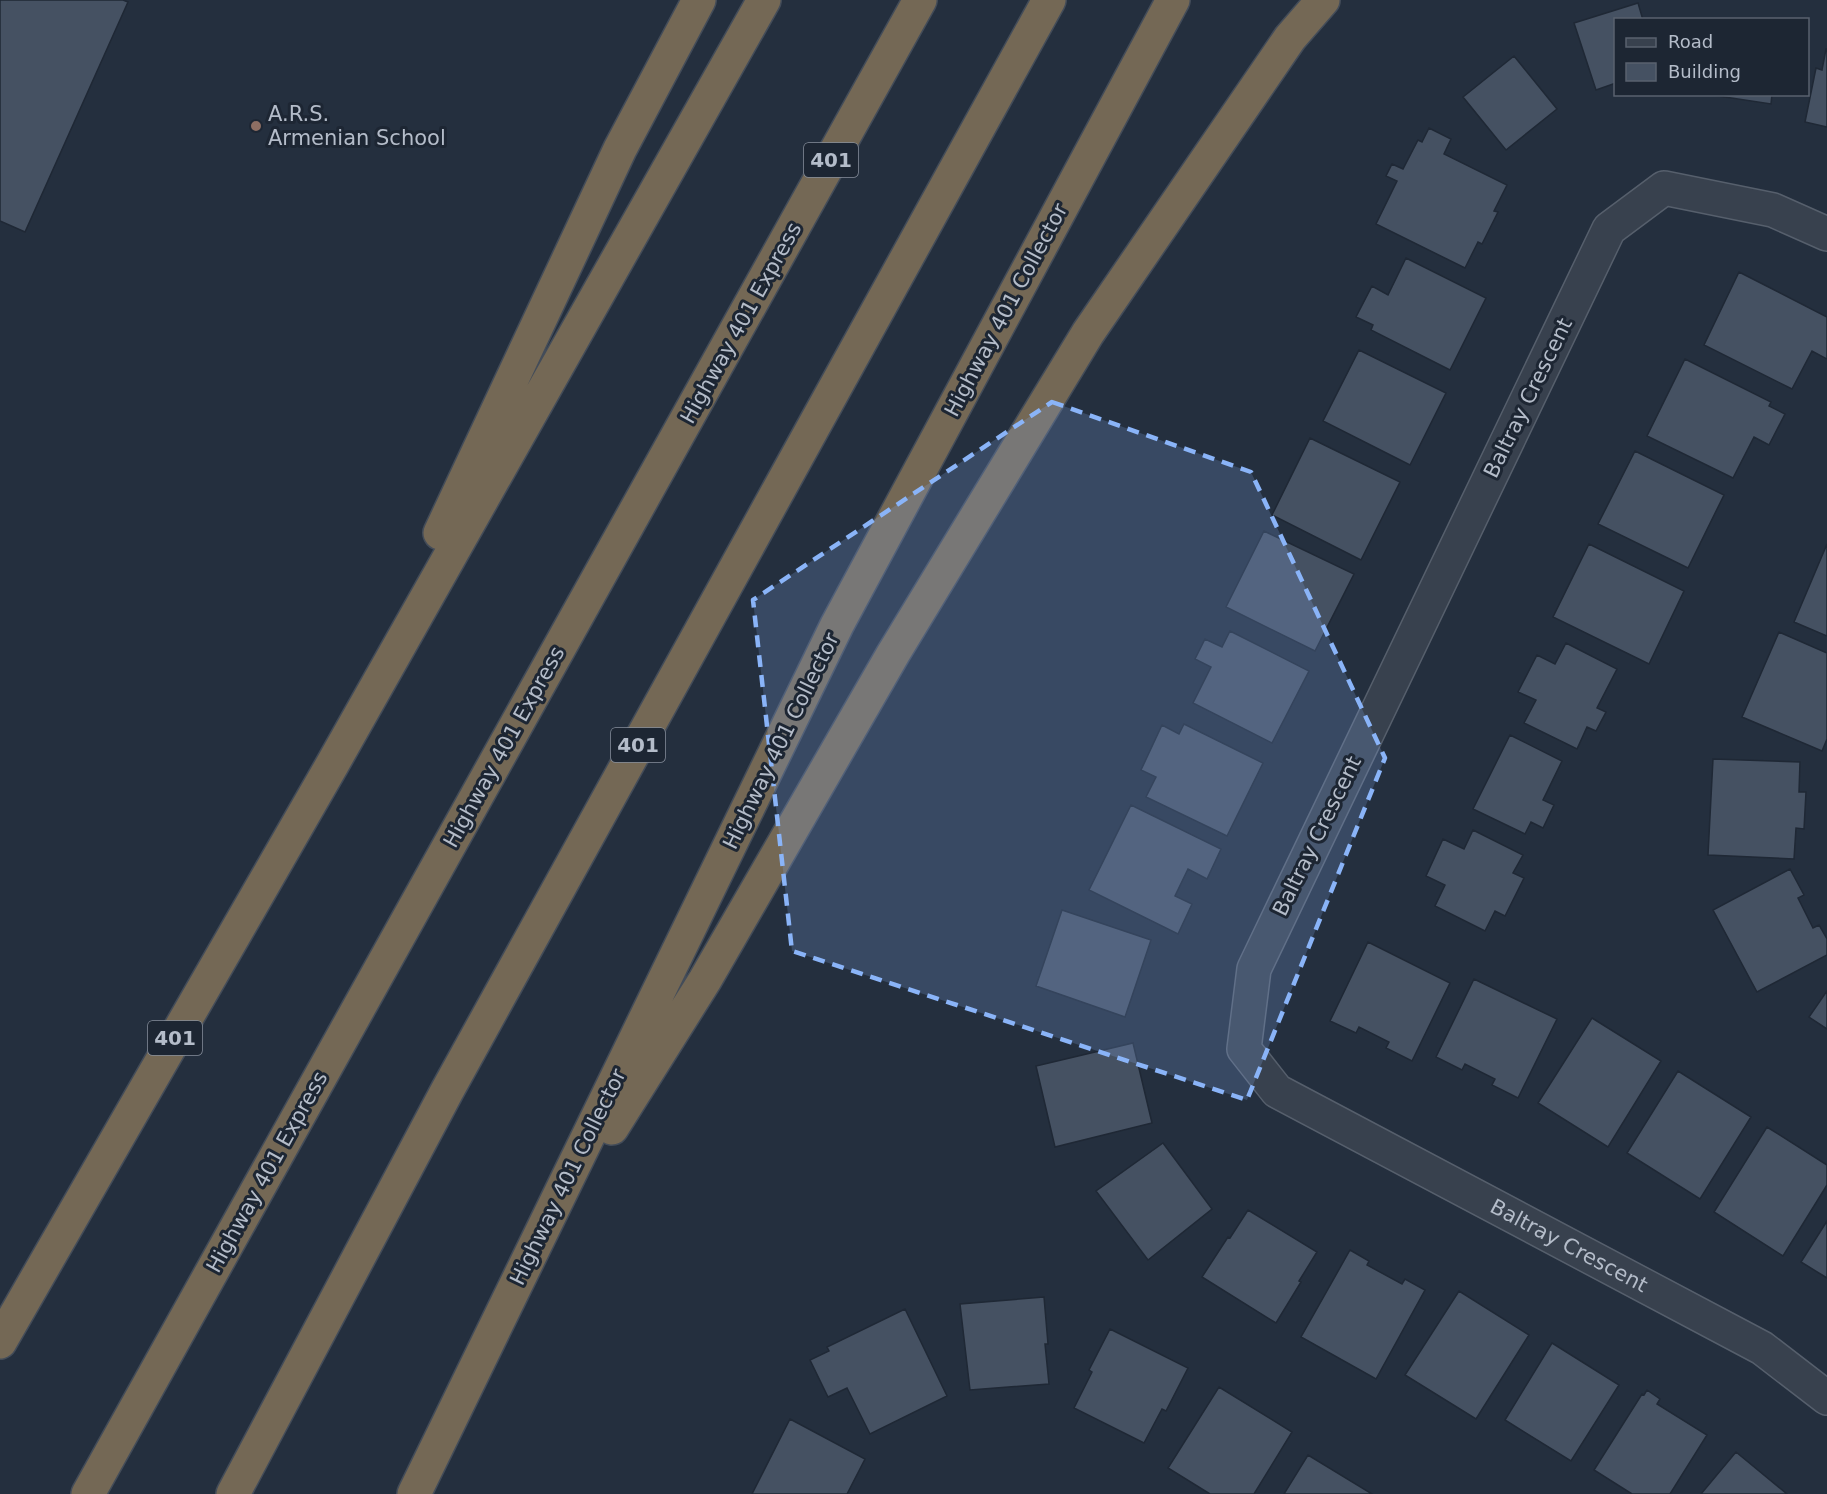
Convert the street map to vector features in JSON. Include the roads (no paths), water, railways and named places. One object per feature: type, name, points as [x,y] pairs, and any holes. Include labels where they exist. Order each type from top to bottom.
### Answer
[{"type":"highway","points":[[332,765],[620,149],[699,0]]},
{"type":"highway","name":"401","points":[[0,1341],[332,765],[764,0]]},
{"type":"highway","name":"Highway 401 Express","points":[[88,1494],[920,0]]},
{"type":"highway","name":"401","points":[[233,1494],[447,1091],[1049,0]]},
{"type":"highway","name":"Highway 401 Collector","points":[[414,1494],[837,625],[1173,0]]},
{"type":"highway","points":[[519,1277],[705,980],[893,654],[1088,333],[1290,38],[1323,0]]},
{"type":"street","name":"Baltray Crescent","points":[[1827,234],[1773,210],[1664,188],[1609,229],[1254,969],[1244,1048],[1277,1090],[1762,1348],[1827,1398]]},
{"type":"place","name":"A.R.S. Armenian School","points":[[256,126]]}]
